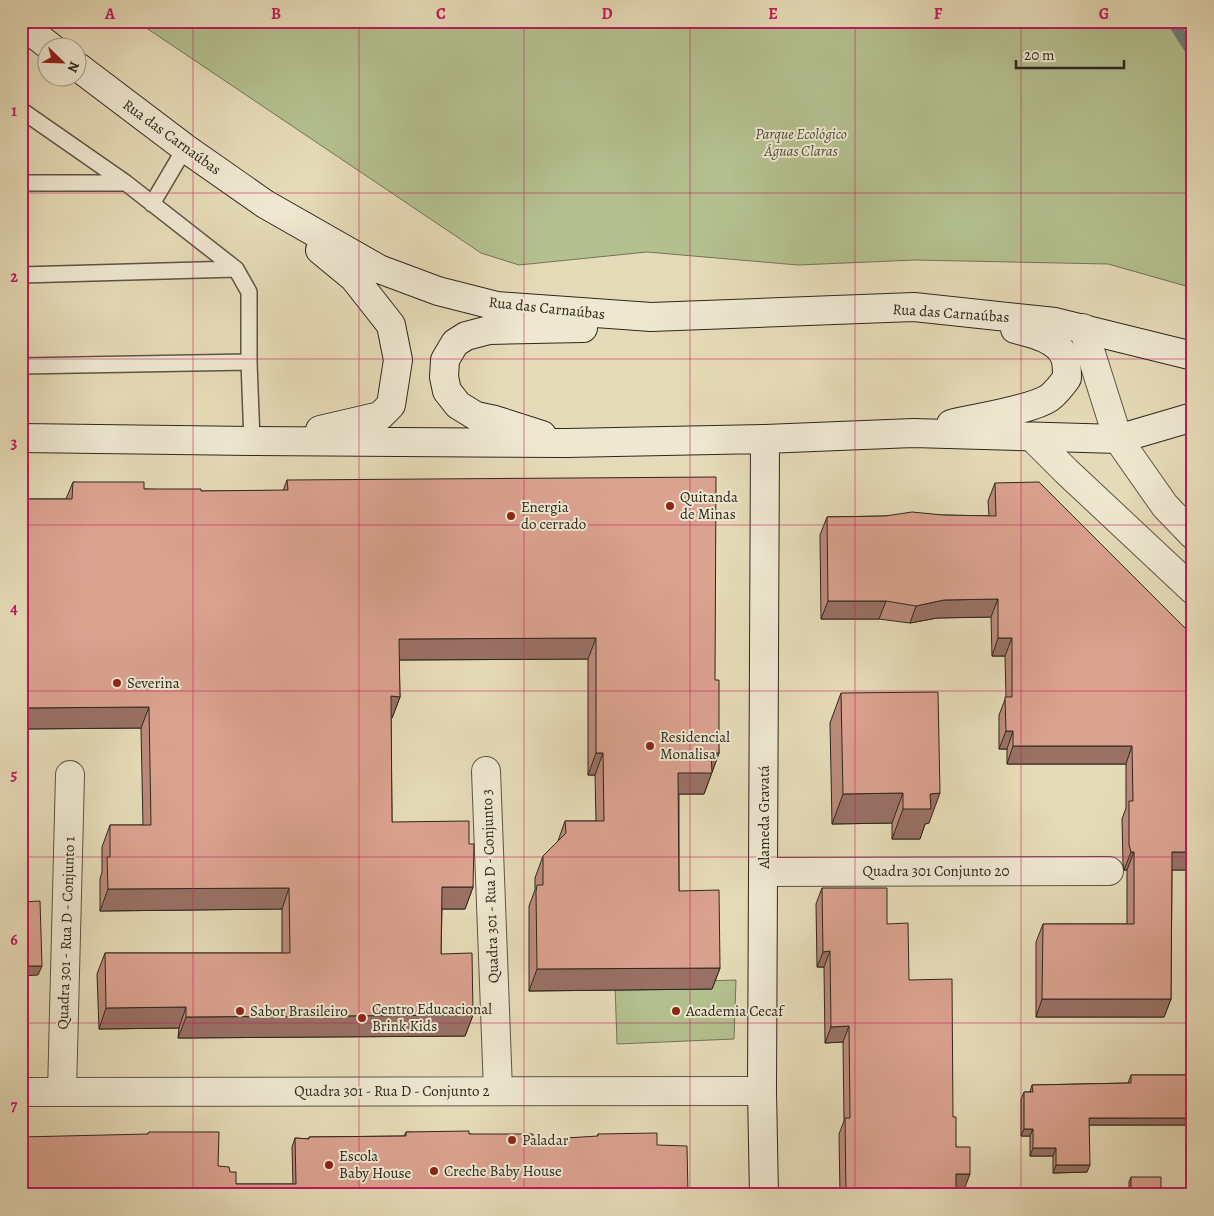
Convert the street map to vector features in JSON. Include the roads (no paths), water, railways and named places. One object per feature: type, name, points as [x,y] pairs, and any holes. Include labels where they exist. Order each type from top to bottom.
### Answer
[{"type":"street","points":[[21,24],[39,38]]},
{"type":"street","name":"Rua das Carnaúbas","points":[[88,74],[185,148],[265,204],[379,268],[438,291],[497,306],[651,317],[914,307],[1055,322],[1193,356]]},
{"type":"street","points":[[261,441],[380,416],[391,405],[398,360],[391,325],[354,278],[265,204]]},
{"type":"street","points":[[913,432],[1027,407],[1047,399],[1059,390],[1067,378],[1065,357],[1055,344],[1032,333],[914,307]]},
{"type":"street","points":[[566,443],[495,420],[476,416],[458,405],[447,392],[444,377],[445,360],[454,343],[466,336],[490,330],[592,328],[651,317]]},
{"type":"street","points":[[1083,328],[1118,439],[1165,506],[1193,536]]},
{"type":"street","points":[[21,438],[566,443],[765,439],[913,432],[1118,439],[1193,417]]},
{"type":"street","points":[[1032,437],[1193,590]]},
{"type":"street","name":"Alameda Gravatá","points":[[764,1195],[762,1091],[765,439]]},
{"type":"street","name":"Quadra 301 - Rua D - Conjunto 3","points":[[486,771],[498,1090]]},
{"type":"street","name":"Quadra 301 - Rua D - Conjunto 1","points":[[62,1092],[70,775]]},
{"type":"street","name":"Quadra 301 Conjunto 20","points":[[764,872],[1109,871]]},
{"type":"street","name":"Quadra 301 - Rua D - Conjunto 2","points":[[21,1092],[762,1091]]},
{"type":"lane","points":[[21,110],[126,183],[236,269],[248,292],[249,362],[261,441]]},
{"type":"lane","points":[[152,204],[185,148]]},
{"type":"lane","points":[[21,183],[126,183]]},
{"type":"lane","points":[[21,275],[236,269]]},
{"type":"lane","points":[[21,366],[249,362]]},
{"type":"waterway","points":[[1172,21],[1193,54]]},
{"type":"place","name":"Quitanda de Minas","points":[[670,506]]},
{"type":"place","name":"Energia do cerrado","points":[[511,516]]},
{"type":"place","name":"Severina","points":[[117,683]]},
{"type":"place","name":"Residencial Monalisa","points":[[650,746]]},
{"type":"place","name":"Sabor Brasileiro","points":[[240,1011]]},
{"type":"place","name":"Academia Cecaf","points":[[676,1011]]},
{"type":"place","name":"Centro Educacional Brink Kids","points":[[362,1018]]},
{"type":"place","name":"Paladar","points":[[512,1140]]},
{"type":"place","name":"Escola Baby House","points":[[329,1165]]},
{"type":"place","name":"Creche Baby House","points":[[434,1171]]},
{"type":"park label","name":"Parque Ecológico Águas Claras","points":[[801,142]]}]
